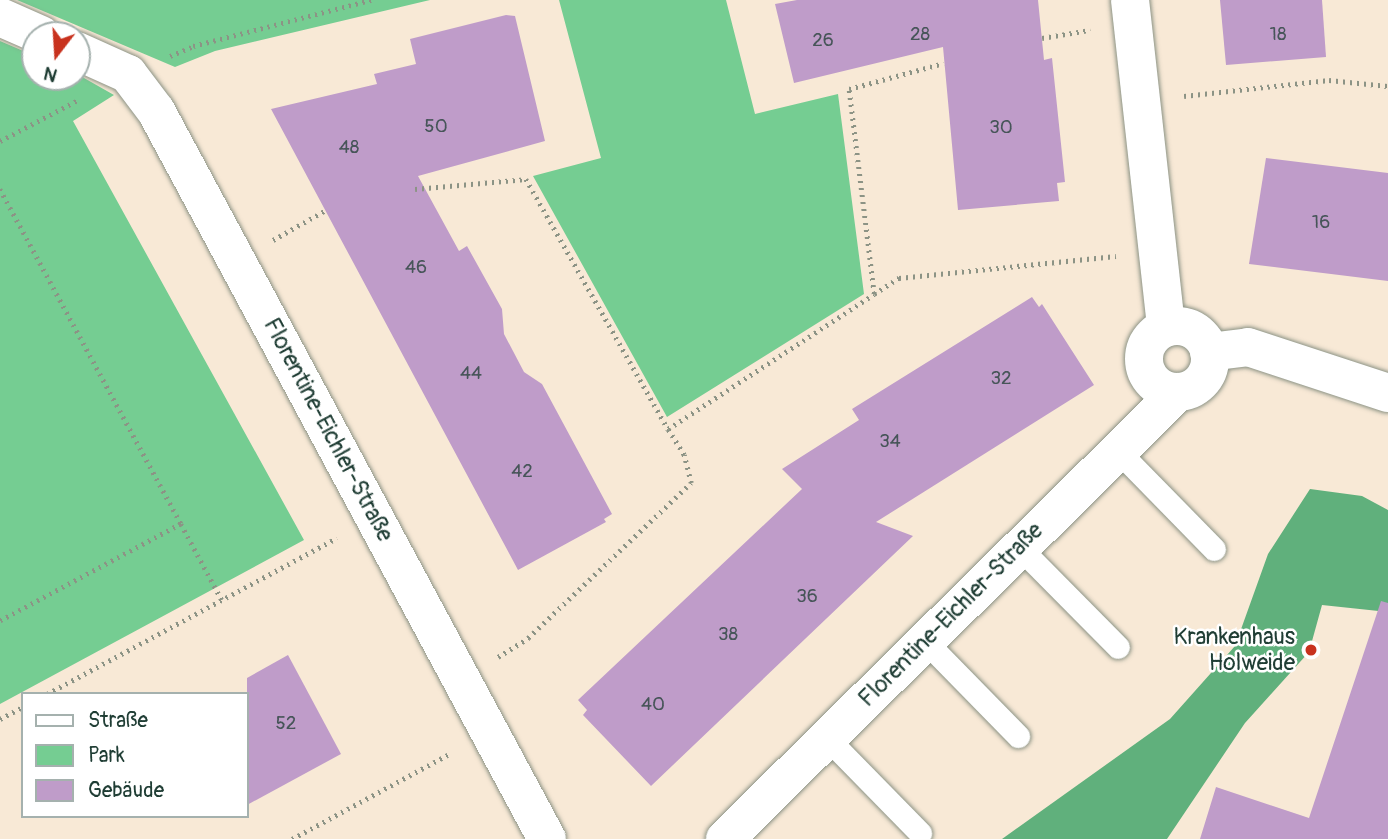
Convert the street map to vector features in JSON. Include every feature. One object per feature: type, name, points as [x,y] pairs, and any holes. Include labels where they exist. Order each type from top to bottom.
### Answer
[{"type":"street","points":[[1130,0],[1166,327]]},
{"type":"street","points":[[0,17],[21,26]]},
{"type":"street","name":"Florentine-Eichler-Straße","points":[[91,57],[128,74],[156,110],[548,839]]},
{"type":"street","points":[[1178,392],[1151,381],[1143,361],[1149,340],[1166,327],[1188,328],[1198,333],[1209,352],[1248,347],[1388,393]]},
{"type":"street","name":"Florentine-Eichler-Straße","points":[[730,837],[1178,392],[1200,383],[1210,364],[1209,352]]},
{"type":"lane","points":[[1118,451],[1214,549]]},
{"type":"lane","points":[[1020,548],[1118,647]]},
{"type":"lane","points":[[925,641],[1018,736]]},
{"type":"lane","points":[[827,738],[920,832]]},
{"type":"path","points":[[0,141],[128,74],[193,46],[371,0]]},
{"type":"path","points":[[1042,38],[1072,32]]},
{"type":"path","points":[[874,294],[849,89],[944,63]]},
{"type":"path","points":[[1141,100],[1329,80],[1388,86]]},
{"type":"path","points":[[415,189],[526,179],[684,455],[691,483],[516,647]]},
{"type":"path","points":[[0,189],[222,600]]},
{"type":"path","points":[[236,260],[324,211]]},
{"type":"path","points":[[668,429],[899,278],[1157,252]]},
{"type":"path","points":[[51,692],[375,518]]},
{"type":"path","points":[[0,621],[181,524]]},
{"type":"path","points":[[0,719],[21,708]]},
{"type":"path","points":[[292,839],[490,732]]},
{"type":"green space","points":[[17,0],[430,0],[215,51],[175,67],[91,31],[91,21],[67,21]]},
{"type":"green space","points":[[559,0],[726,0],[755,114],[838,94],[864,294],[667,417],[533,176],[601,158]]},
{"type":"green space","points":[[0,41],[21,50],[21,91],[91,91],[91,82],[114,95],[73,121],[304,540],[0,704]]},
{"type":"green space","points":[[1310,489],[1362,496],[1388,510],[1388,612],[1322,605],[1309,652],[1245,723],[1167,839],[1002,839],[1170,719],[1235,646],[1268,554]]},
{"type":"building","points":[[797,0],[1038,0],[1044,60],[1052,58],[1065,182],[1057,183],[1059,201],[958,210],[943,47],[794,83],[775,4]]},
{"type":"building","points":[[1220,0],[1322,0],[1326,57],[1226,65]]},
{"type":"building","points":[[506,15],[515,16],[545,141],[418,176],[459,251],[467,246],[502,309],[504,334],[524,372],[542,384],[612,514],[604,519],[606,522],[518,570],[271,109],[377,84],[374,74],[416,64],[410,39]]},
{"type":"building","points":[[1266,158],[1388,173],[1388,281],[1249,264]]},
{"type":"building","points":[[1032,297],[1039,307],[1042,304],[1094,385],[876,522],[913,536],[651,786],[583,715],[587,710],[578,700],[802,489],[782,469],[859,420],[852,409]]},
{"type":"building","points":[[1381,601],[1388,603],[1388,839],[1200,839],[1216,787],[1309,818]]},
{"type":"building","points":[[288,655],[341,754],[248,804],[248,692],[247,678]]},
{"type":"place","name":"Krankenhaus Holweide","points":[[1311,650]]}]
